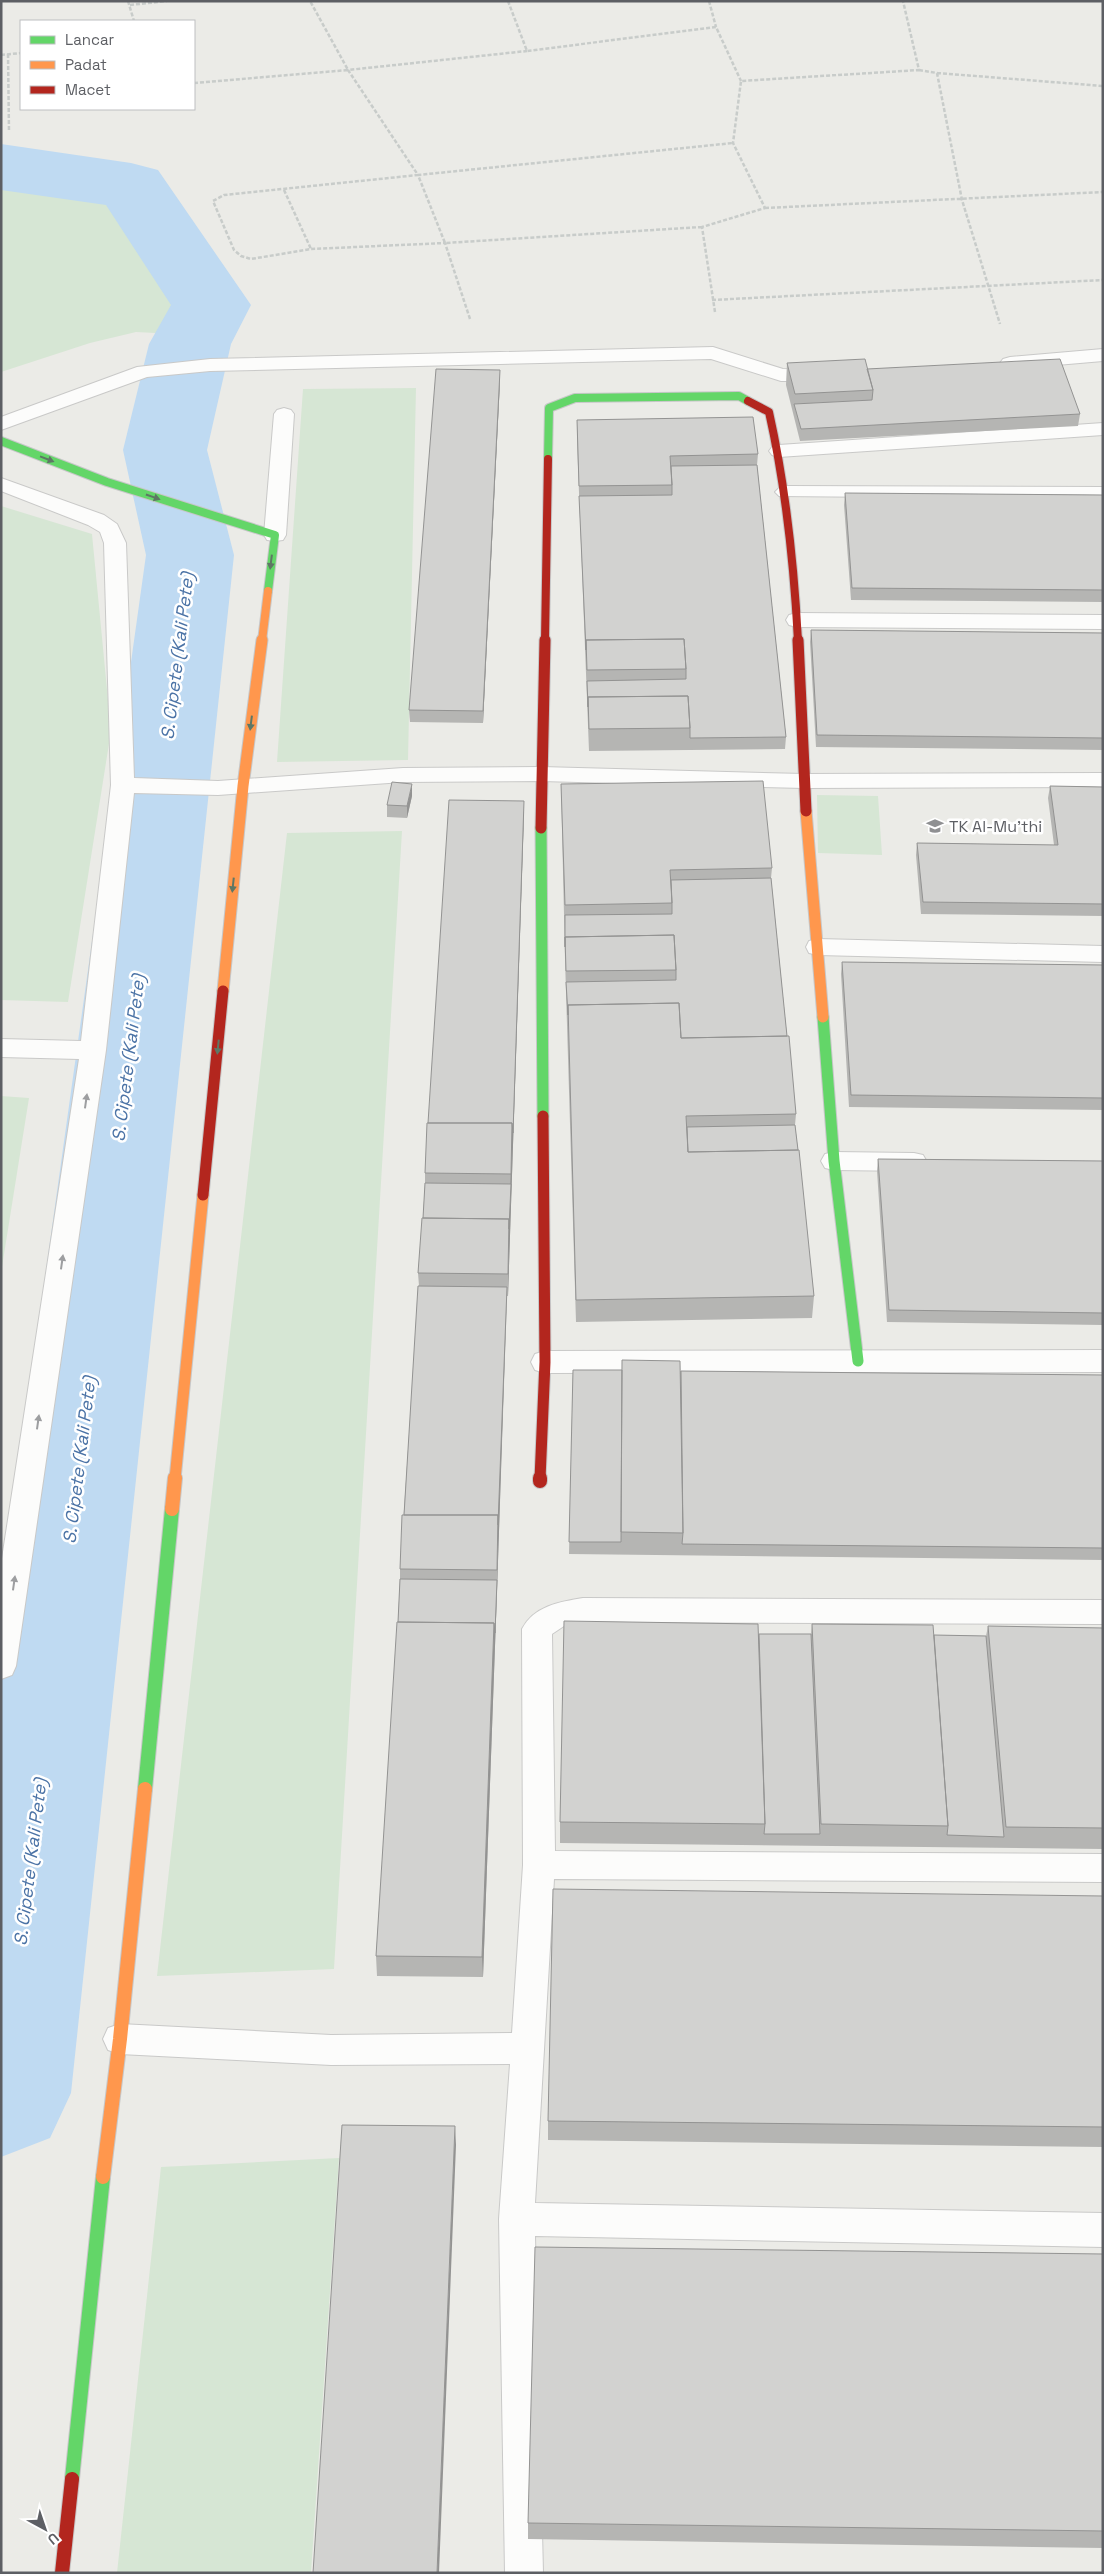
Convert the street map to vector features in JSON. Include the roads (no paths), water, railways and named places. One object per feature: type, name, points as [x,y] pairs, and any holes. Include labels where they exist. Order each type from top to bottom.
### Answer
[{"type":"street","points":[[1,424],[144,371],[210,365],[484,360],[713,353],[781,375],[846,374]]},
{"type":"street","points":[[1003,364],[1103,355]]},
{"type":"street","points":[[540,1481],[545,1362],[541,774],[549,408],[575,398],[739,396],[769,412],[779,451],[786,492],[797,620],[804,781],[834,1161],[858,1361]]},
{"type":"street","points":[[62,2573],[107,2141],[120,2039],[243,786],[274,536],[284,414]]},
{"type":"street","points":[[779,451],[1103,429]]},
{"type":"street","points":[[1,442],[107,482],[274,536]]},
{"type":"street","points":[[1,484],[96,520],[109,529],[115,543],[123,785],[93,1050],[1,1666]]},
{"type":"street","points":[[786,492],[1103,493]]},
{"type":"street","points":[[797,620],[1103,622]]},
{"type":"street","points":[[123,785],[218,788],[403,776],[541,774],[804,781],[1103,780]]},
{"type":"street","points":[[818,947],[1103,954]]},
{"type":"street","points":[[1,1048],[93,1050]]},
{"type":"street","points":[[834,1161],[934,1162]]},
{"type":"street","points":[[545,1362],[1103,1361]]},
{"type":"street","points":[[524,2573],[517,2219],[539,1865],[538,1629],[556,1615],[583,1610],[1103,1612]]},
{"type":"street","points":[[539,1865],[1103,1868]]},
{"type":"street","points":[[120,2039],[331,2050],[528,2048]]},
{"type":"street","points":[[517,2219],[1103,2230]]},
{"type":"waterway","name":"S. Cipete (Kali Pete)","points":[[1,167],[131,186],[211,305],[190,344],[165,450],[190,555],[1,2093]]},
{"type":"place","name":"TK Al-Mu'thi","points":[[935,826]]}]
